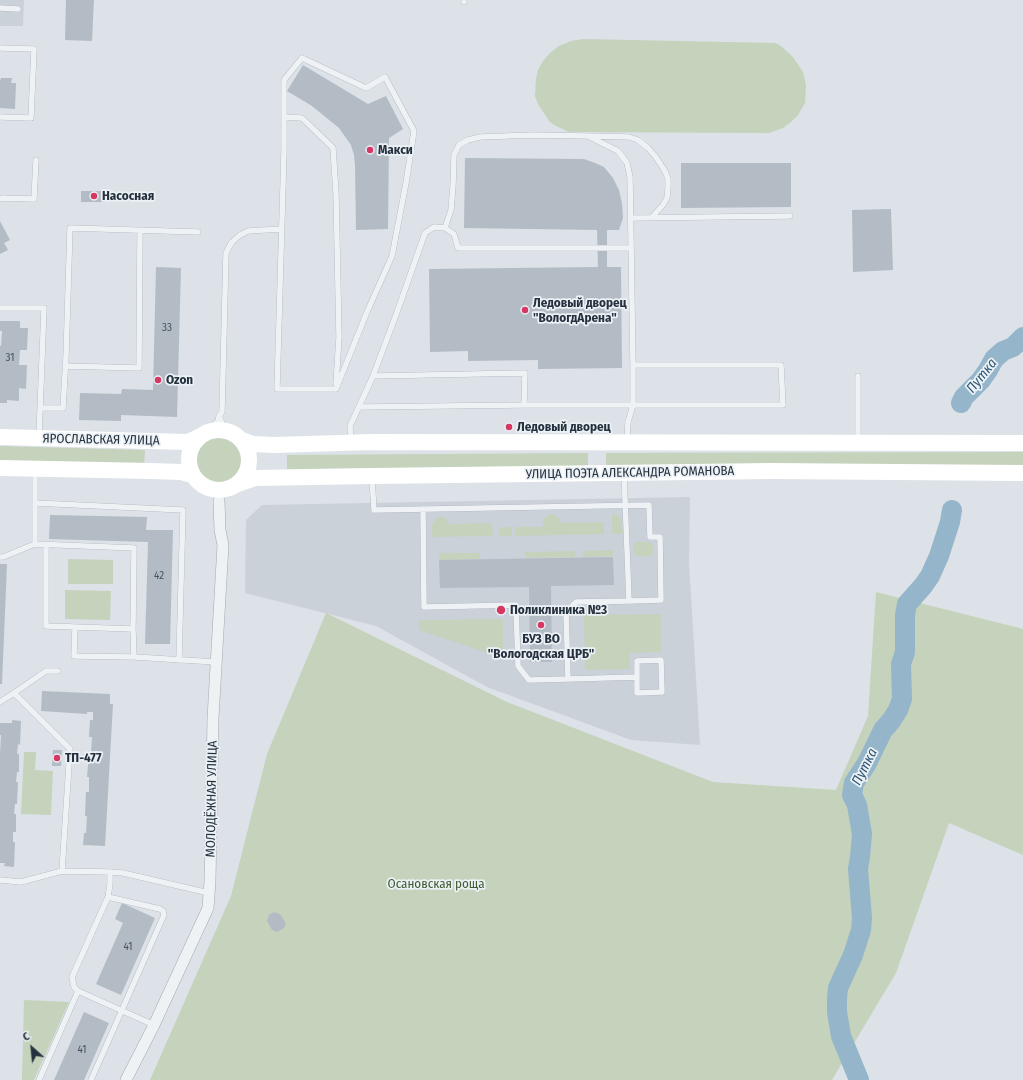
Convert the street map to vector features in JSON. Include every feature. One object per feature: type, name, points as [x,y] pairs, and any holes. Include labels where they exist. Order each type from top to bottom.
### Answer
[{"type":"main road","points":[[236,436],[246,446],[248,452],[249,466],[247,473],[224,491],[198,483],[192,475],[188,463],[192,445],[204,434],[219,430],[236,436],[253,444],[274,445],[351,442],[1023,443]]},
{"type":"main road","name":"ЯРОСЛАВСКАЯ УЛИЦА","points":[[0,437],[187,442],[204,434]]},
{"type":"main road","points":[[0,468],[181,472],[192,475]]},
{"type":"main road","name":"УЛИЦА ПОЭТА АЛЕКСАНДРА РОМАНОВА","points":[[224,491],[254,478],[771,471],[1023,473]]},
{"type":"street","name":"МОЛОДЁЖНАЯ УЛИЦА","points":[[126,1080],[154,1025],[208,908],[210,893],[213,718],[223,545],[220,530],[224,491]]},
{"type":"lane","points":[[0,8],[18,8]]},
{"type":"lane","points":[[0,48],[34,49],[31,118],[0,117]]},
{"type":"lane","points":[[302,58],[366,88],[385,77],[414,131],[392,256],[367,312],[336,389],[277,389],[284,151],[284,80],[302,58]]},
{"type":"lane","points":[[284,117],[302,118],[333,148],[336,193],[339,337],[336,389]]},
{"type":"lane","points":[[445,228],[451,210],[454,155],[459,145],[468,140],[480,137],[532,135],[588,136],[629,137],[638,140],[655,156],[665,171],[668,179],[667,198],[652,217]]},
{"type":"lane","points":[[588,136],[618,151],[627,163],[630,177],[633,405],[628,422],[626,442]]},
{"type":"lane","points":[[0,199],[34,199],[36,160]]},
{"type":"lane","points":[[631,218],[790,216]]},
{"type":"lane","points":[[351,442],[350,426],[373,376],[425,233],[434,227],[445,228],[454,234],[458,248],[631,248]]},
{"type":"lane","points":[[40,408],[63,408],[70,228],[198,232]]},
{"type":"lane","points":[[204,434],[218,421],[222,412],[226,253],[228,247],[240,235],[248,231],[281,229]]},
{"type":"lane","points":[[65,366],[139,368],[140,230]]},
{"type":"lane","points":[[0,308],[44,308],[39,438]]},
{"type":"lane","points":[[360,407],[783,405],[781,366],[633,365]]},
{"type":"lane","points":[[373,376],[524,373],[524,406]]},
{"type":"lane","points":[[858,376],[858,443]]},
{"type":"lane","points":[[219,416],[224,427],[236,436]]},
{"type":"lane","points":[[35,469],[35,544]]},
{"type":"lane","points":[[624,473],[629,601]]},
{"type":"lane","points":[[372,476],[374,510],[649,505],[650,537],[660,537],[661,600],[576,602],[566,612],[568,679]]},
{"type":"lane","points":[[35,503],[183,510],[179,660]]},
{"type":"lane","points":[[423,509],[424,607],[516,605],[518,666],[529,680],[637,677]]},
{"type":"lane","points":[[0,558],[35,544],[134,548],[134,657]]},
{"type":"lane","points":[[46,544],[46,626],[133,629]]},
{"type":"lane","points":[[75,627],[74,656],[134,657],[216,662]]},
{"type":"lane","points":[[661,660],[662,692],[637,693],[637,677],[637,661],[661,660]]},
{"type":"lane","points":[[0,702],[46,671],[58,671]]},
{"type":"lane","points":[[14,693],[70,749],[62,871]]},
{"type":"lane","points":[[0,880],[21,882],[62,871],[110,872],[123,873],[210,893]]},
{"type":"lane","points":[[110,872],[108,897],[72,978],[74,987],[78,992],[154,1025]]},
{"type":"lane","points":[[91,1080],[164,915],[163,911],[160,909],[108,897]]},
{"type":"lane","points":[[39,1080],[78,992]]},
{"type":"shaded area","points":[[0,0],[24,0],[23,26],[0,26]]},
{"type":"shaded area","name":"Поликлиника №3","points":[[690,497],[689,562],[700,745],[631,740],[487,687],[376,626],[245,593],[246,520],[262,505]]},
{"type":"green space","points":[[583,39],[775,43],[781,46],[793,57],[803,72],[806,85],[805,103],[798,115],[791,122],[783,128],[769,133],[569,132],[549,121],[538,104],[535,96],[536,79],[538,70],[550,53],[559,46],[571,41]]},
{"type":"green space","points":[[218,438],[231,442],[237,448],[241,461],[237,474],[231,480],[218,484],[205,480],[199,474],[195,461],[199,448],[205,442]]},
{"type":"green space","points":[[0,446],[145,450],[144,466],[0,463]]},
{"type":"green space","points":[[1023,452],[1023,466],[606,467],[606,453]]},
{"type":"green space","points":[[588,453],[588,467],[287,469],[287,455]]},
{"type":"green space","points":[[552,514],[557,516],[561,523],[604,522],[604,534],[515,536],[515,527],[543,527],[546,516]]},
{"type":"green space","points":[[612,514],[617,515],[621,519],[623,534],[612,534]]},
{"type":"green space","points":[[441,516],[447,519],[450,524],[492,523],[493,536],[432,537],[432,525],[435,519]]},
{"type":"green space","points":[[512,527],[512,536],[499,536],[499,528]]},
{"type":"green space","points":[[636,542],[650,542],[653,545],[653,553],[651,556],[637,556],[634,553],[633,546]]},
{"type":"green space","points":[[613,550],[613,556],[583,557],[583,551]]},
{"type":"green space","points":[[575,551],[575,557],[525,558],[525,552]]},
{"type":"green space","points":[[439,553],[479,553],[480,559],[440,560]]},
{"type":"green space","points":[[68,559],[113,560],[113,584],[68,584]]},
{"type":"green space","points":[[65,590],[111,591],[110,620],[65,619]]},
{"type":"green space","name":"Осановская роща","points":[[876,592],[1023,629],[1023,855],[949,823],[896,973],[832,1080],[150,1080],[231,896],[267,754],[326,613],[507,702],[713,782],[836,790],[868,716]]},
{"type":"green space","points":[[661,614],[661,652],[630,653],[630,669],[585,670],[584,615]]},
{"type":"green space","points":[[503,619],[503,658],[419,630],[419,620]]},
{"type":"green space","points":[[24,752],[36,752],[35,770],[53,771],[51,815],[21,814]]},
{"type":"green space","points":[[24,1000],[69,1002],[34,1080],[22,1080]]},
{"type":"building","points":[[66,0],[94,0],[92,41],[65,40]]},
{"type":"building","name":"Макси","points":[[303,65],[368,104],[386,96],[403,129],[389,138],[388,229],[356,230],[355,166],[351,145],[339,128],[312,106],[287,91]]},
{"type":"building","points":[[1,78],[12,78],[11,83],[16,83],[15,109],[0,108]]},
{"type":"building","name":"Ледовый дворец \"ВологдАрена\"","points":[[465,158],[584,159],[604,167],[613,178],[619,190],[623,218],[619,230],[607,230],[607,267],[621,267],[622,368],[538,369],[538,360],[468,361],[468,351],[430,352],[429,269],[598,267],[597,230],[464,228]]},
{"type":"building","points":[[681,163],[791,163],[791,207],[681,208]]},
{"type":"building","name":"Насосная","points":[[81,191],[106,191],[106,202],[81,202]]},
{"type":"building","points":[[891,209],[893,270],[853,272],[852,210]]},
{"type":"building","points":[[0,221],[10,240],[4,243],[8,250],[0,254]]},
{"type":"building","points":[[156,267],[181,268],[177,417],[121,415],[121,421],[79,420],[80,393],[121,394],[122,389],[153,390]]},
{"type":"building","points":[[0,321],[20,321],[20,328],[28,328],[27,350],[20,350],[19,365],[27,365],[26,389],[19,388],[19,401],[7,400],[7,403],[0,403],[0,346],[2,331],[0,331]]},
{"type":"building","points":[[50,515],[147,517],[146,530],[173,530],[170,644],[145,644],[148,542],[49,539]]},
{"type":"building","name":"БУЗ ВО \"Вологодская ЦРБ\"","points":[[613,557],[614,585],[551,586],[552,662],[530,662],[529,587],[440,588],[439,560]]},
{"type":"building","points":[[0,564],[7,564],[2,684],[0,684]]},
{"type":"building","points":[[42,691],[110,694],[110,704],[113,704],[105,846],[83,845],[84,833],[86,833],[87,816],[85,816],[86,792],[89,792],[89,777],[87,777],[92,737],[89,737],[90,720],[93,720],[93,712],[87,712],[87,714],[41,711]]},
{"type":"building","points":[[12,720],[21,721],[20,745],[18,744],[17,754],[19,754],[19,772],[17,772],[16,782],[18,782],[17,804],[15,804],[14,814],[16,814],[16,832],[13,832],[13,842],[15,842],[14,867],[4,866],[5,863],[0,863],[0,723],[12,723]]},
{"type":"building","name":"ТП-477","points":[[53,750],[62,750],[61,766],[52,766]]},
{"type":"building","points":[[122,903],[155,918],[121,995],[96,984],[123,923],[115,919]]},
{"type":"building","points":[[274,912],[280,914],[286,923],[284,928],[277,932],[272,930],[267,921],[269,915]]},
{"type":"building","points":[[84,1012],[109,1023],[84,1080],[54,1080]]},
{"type":"waterway","name":"Путка","points":[[961,403],[964,397],[981,380],[994,359],[1003,351],[1013,347],[1023,337]]},
{"type":"waterway","name":"Путка","points":[[859,1080],[841,1036],[837,1012],[838,988],[853,955],[861,930],[862,918],[858,869],[862,834],[857,805],[852,795],[854,783],[867,763],[883,730],[898,710],[902,699],[901,664],[905,652],[905,615],[907,604],[930,576],[939,556],[950,522],[952,510]]},
{"type":"place","name":"Макси","points":[[370,150]]},
{"type":"place","name":"Насосная","points":[[94,196]]},
{"type":"place","name":"Ледовый дворец \"ВологдАрена\"","points":[[525,310]]},
{"type":"place","name":"Ozon","points":[[158,380]]},
{"type":"place","name":"Ледовый дворец","points":[[509,427]]},
{"type":"place","name":"Поликлиника №3","points":[[501,610]]},
{"type":"place","name":"БУЗ ВО \"Вологодская ЦРБ\"","points":[[541,625]]},
{"type":"place","name":"ТП-477","points":[[57,758]]}]
